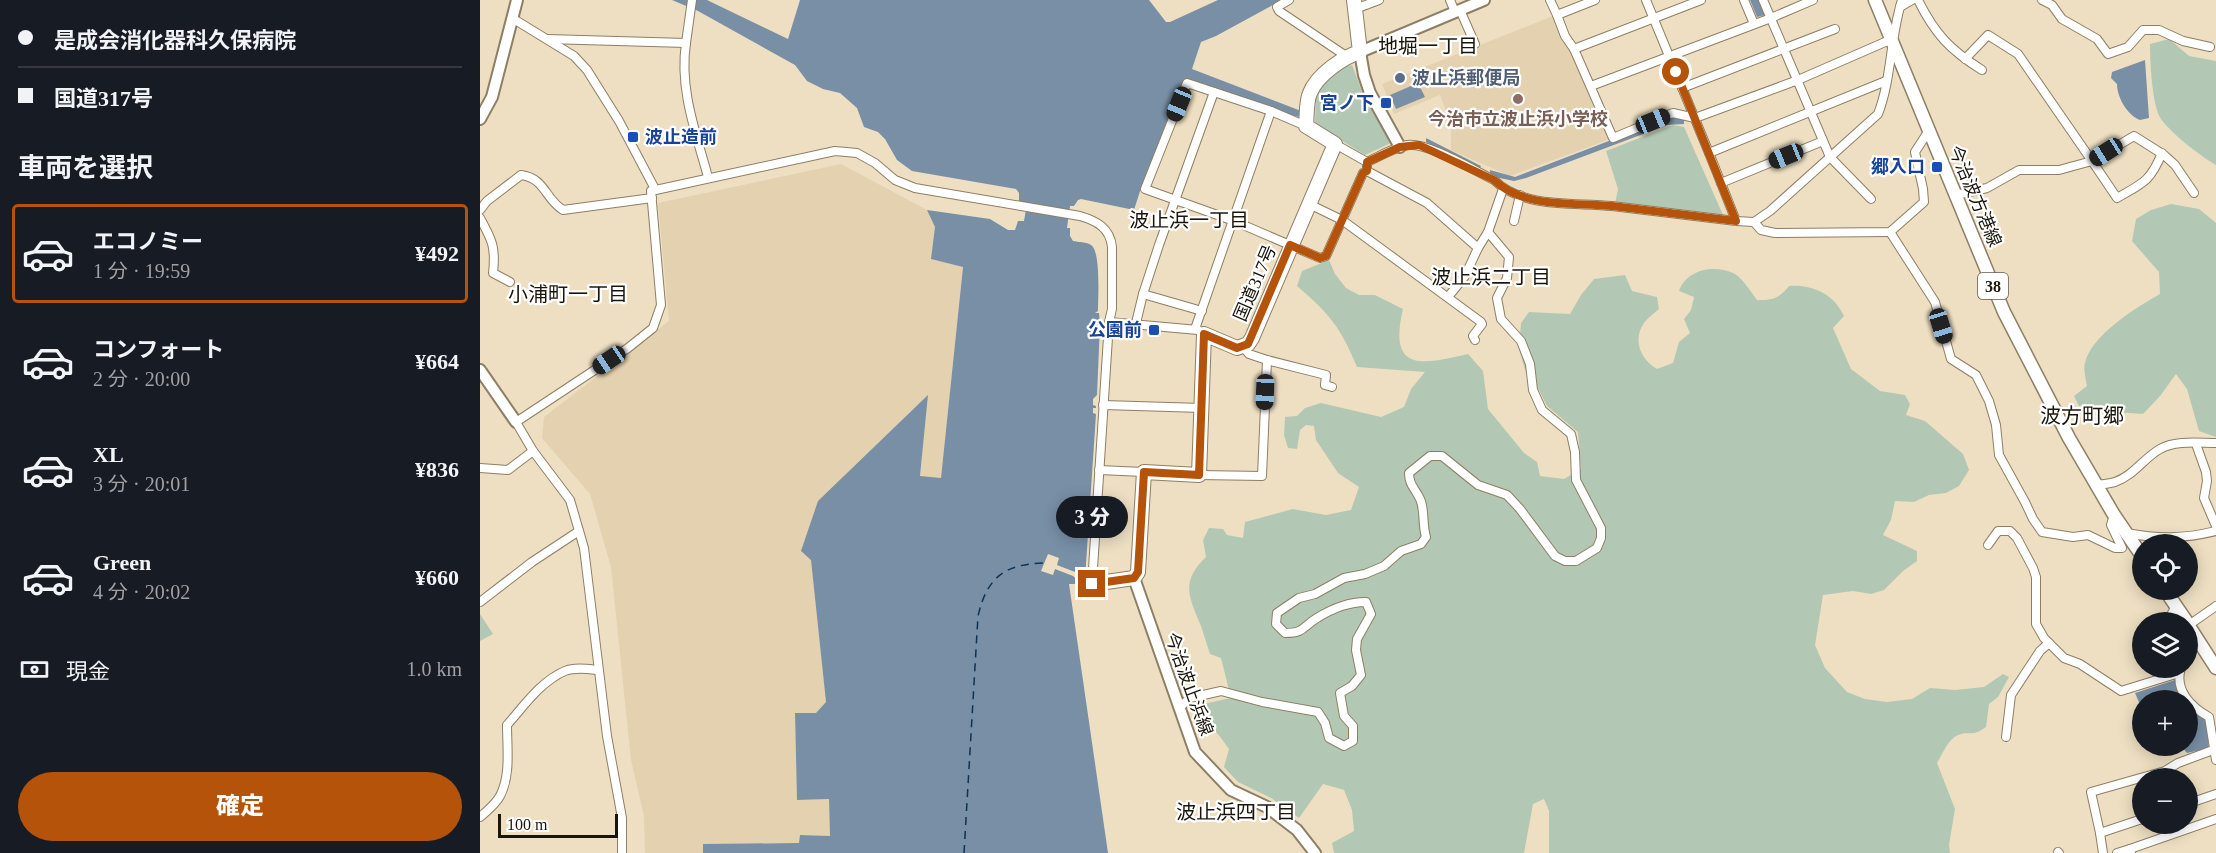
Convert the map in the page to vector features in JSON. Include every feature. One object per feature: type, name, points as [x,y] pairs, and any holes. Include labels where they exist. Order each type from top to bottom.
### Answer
[{"type":"highway","points":[[1335,144],[1306,126],[1308,95],[1335,64],[1346,56],[1360,52],[1355,5]]},
{"type":"highway","name":"国道317号","points":[[1200,331],[1237,348],[1248,344],[1335,144]]},
{"type":"highway","points":[[1092,584],[1134,578],[1138,572],[1144,472],[1199,475],[1202,408],[1200,331]]},
{"type":"main road","points":[[480,119],[492,97],[515,0]]},
{"type":"main road","points":[[1400,147],[1370,93],[1360,52],[1484,0]]},
{"type":"main road","name":"今治波方港線","points":[[1875,0],[2004,312],[2069,438],[2132,542]]},
{"type":"main road","points":[[480,370],[516,422]]},
{"type":"main road","name":"今治波止浜線","points":[[1134,578],[1196,752],[1231,790],[1267,807],[1297,830],[1315,853]]},
{"type":"main road","points":[[2172,600],[2180,612]]},
{"type":"main road","points":[[2198,640],[2216,668]]},
{"type":"street","points":[[692,0],[683,64],[686,94],[708,177]]},
{"type":"street","points":[[1289,0],[1277,7],[1279,11],[1346,56]]},
{"type":"street","points":[[1355,5],[1379,0]]},
{"type":"street","points":[[1450,0],[1474,44]]},
{"type":"street","points":[[1550,0],[1591,86],[1612,138],[1673,113],[1695,118],[1798,80],[1892,39]]},
{"type":"street","points":[[1557,15],[1595,0]]},
{"type":"street","points":[[1646,0],[1736,221]]},
{"type":"street","points":[[1574,49],[1701,0]]},
{"type":"street","points":[[1744,0],[1754,24]]},
{"type":"street","points":[[1763,0],[1830,157],[1871,199]]},
{"type":"street","points":[[1591,86],[1813,0]]},
{"type":"street","points":[[1367,162],[1400,147],[1424,146],[1494,180],[1503,189],[1520,195],[1560,204],[1611,206],[1754,222],[1770,211],[1878,114],[1884,98],[1892,39],[1901,3],[1912,0]]},
{"type":"street","points":[[1918,0],[1929,22],[1953,51],[1982,70]]},
{"type":"street","points":[[2042,0],[2052,5],[2062,19],[2097,39],[2108,54],[2128,47],[2143,30],[2159,30],[2183,41],[2210,47]]},
{"type":"street","points":[[512,18],[574,56],[587,70],[619,121],[655,189]]},
{"type":"street","points":[[1682,88],[1835,29]]},
{"type":"street","points":[[1965,59],[1988,34],[2018,54],[2117,198],[2148,180],[2162,153]]},
{"type":"street","points":[[545,39],[686,43]]},
{"type":"street","points":[[1709,153],[1886,81]]},
{"type":"street","points":[[1306,126],[1270,111],[1187,83],[1145,189],[1234,221],[1320,258],[1326,256],[1363,173],[1367,171]]},
{"type":"street","points":[[1136,323],[1143,294],[1174,200],[1214,92]]},
{"type":"street","points":[[1108,322],[1200,331],[1202,311],[1270,111]]},
{"type":"street","points":[[1754,222],[1761,230],[1775,232],[1890,232],[1924,202],[1915,152],[1928,132]]},
{"type":"street","points":[[1956,195],[1987,188],[2019,170],[2059,170],[2092,161],[2134,136],[2162,153],[2175,165],[2194,193]]},
{"type":"street","points":[[1721,183],[1823,141]]},
{"type":"street","points":[[1335,144],[1367,162]]},
{"type":"street","points":[[622,853],[622,818],[611,767],[584,548],[570,500],[516,422],[628,348],[653,328],[661,305],[651,190],[835,151],[857,153],[875,163],[895,180],[915,188],[1070,214],[1091,219],[1108,231],[1111,238],[1112,309],[1108,322],[1092,584]]},
{"type":"street","points":[[1367,162],[1367,171]]},
{"type":"street","points":[[1367,171],[1427,203],[1478,248]]},
{"type":"street","points":[[480,210],[487,201],[521,175],[531,176],[543,187],[555,205],[563,210],[652,198]]},
{"type":"street","points":[[1448,297],[1465,276],[1488,232],[1503,189]]},
{"type":"street","points":[[1514,221],[1520,195]]},
{"type":"street","points":[[1309,204],[1342,220],[1482,324],[1473,336],[1474,340]]},
{"type":"street","points":[[480,218],[490,236],[495,253],[493,273],[510,282]]},
{"type":"street","points":[[1179,708],[1190,698],[1221,691],[1262,702],[1318,712],[1325,723],[1329,738],[1344,746],[1353,741],[1353,726],[1344,716],[1340,693],[1352,686],[1361,675],[1356,650],[1357,639],[1371,614],[1366,602],[1349,602],[1316,618],[1298,633],[1285,633],[1276,624],[1277,613],[1299,598],[1314,594],[1344,578],[1365,574],[1384,566],[1401,551],[1421,544],[1426,537],[1422,523],[1423,511],[1420,499],[1409,482],[1409,473],[1430,456],[1442,456],[1478,485],[1507,495],[1555,556],[1565,561],[1576,561],[1597,548],[1601,538],[1601,528],[1576,480],[1575,452],[1571,434],[1542,410],[1533,390],[1530,364],[1521,341],[1501,319],[1497,298],[1507,278],[1509,257],[1488,232]]},
{"type":"street","points":[[1890,232],[1935,302],[1951,359],[1976,375],[1989,401],[1996,425],[1999,455],[2042,532],[2073,537],[2088,535],[2115,548],[2122,548],[2111,525],[2114,515]]},
{"type":"street","points":[[1143,294],[1202,311]]},
{"type":"street","points":[[1243,347],[1249,354],[1326,375],[1324,385],[1332,387]]},
{"type":"street","points":[[1199,475],[1262,476],[1267,360]]},
{"type":"street","points":[[1103,405],[1202,408]]},
{"type":"street","points":[[2096,485],[2123,478],[2146,457],[2162,447],[2184,443],[2216,443]]},
{"type":"street","points":[[2126,533],[2155,538],[2192,537],[2216,529],[2204,498],[2206,472],[2196,444]]},
{"type":"street","points":[[480,468],[508,470],[534,451]]},
{"type":"street","points":[[1099,470],[1144,472]]},
{"type":"street","points":[[480,602],[579,531]]},
{"type":"street","points":[[1988,545],[1998,531],[2010,531],[2017,538],[2036,577],[2036,624],[2049,644],[2064,658],[2080,664],[2121,691],[2158,678]]},
{"type":"street","points":[[2173,612],[2176,606]]},
{"type":"street","points":[[2198,617],[2216,606]]},
{"type":"street","points":[[2006,736],[2011,695],[2040,651],[2049,644]]},
{"type":"street","points":[[480,818],[500,796],[505,782],[508,755],[507,725],[550,680],[567,670],[598,670]]},
{"type":"street","points":[[2179,678],[2179,685],[2194,709],[2210,717],[2216,760]]},
{"type":"street","points":[[2103,853],[2091,792],[2165,771],[2178,763],[2213,750]]},
{"type":"street","points":[[2198,800],[2216,794]]},
{"type":"street","points":[[2117,853],[2130,851],[2216,819]]},
{"type":"street","points":[[2100,833],[2132,822]]},
{"type":"shaded area","name":"今治市立波止浜小学校","points":[[1553,16],[1563,39],[1575,52],[1613,138],[1510,176],[1451,150],[1451,124],[1440,95],[1394,114],[1382,84]]},
{"type":"shaded area","points":[[841,164],[927,210],[935,227],[931,259],[963,266],[941,478],[920,477],[928,396],[811,559],[826,702],[816,713],[795,713],[797,800],[829,799],[830,836],[800,835],[800,843],[703,844],[703,853],[645,853],[644,816],[631,760],[611,567],[590,494],[542,438],[544,417],[669,321],[658,203]]},
{"type":"green space","points":[[2169,39],[2189,56],[2216,61],[2216,165],[2179,138],[2158,113],[2152,83],[2150,44]]},
{"type":"green space","points":[[1352,65],[1364,97],[1393,142],[1365,155],[1315,124],[1316,92],[1338,69]]},
{"type":"green space","points":[[1673,125],[1684,127],[1722,217],[1615,204],[1618,189],[1606,151]]},
{"type":"green space","points":[[2171,204],[2199,209],[2216,223],[2216,437],[2199,431],[2187,389],[2176,374],[2143,414],[2115,412],[2101,405],[2079,406],[2074,396],[2087,386],[2084,365],[2096,342],[2116,323],[2160,294],[2159,272],[2132,241],[2136,219],[2151,210]]},
{"type":"green space","points":[[1329,260],[1335,274],[1346,288],[1359,295],[1375,295],[1403,309],[1400,344],[1405,354],[1412,359],[1436,360],[1468,354],[1483,371],[1488,409],[1524,453],[1537,462],[1540,476],[1564,479],[1581,469],[1578,432],[1547,406],[1539,390],[1526,373],[1519,349],[1521,323],[1529,312],[1570,314],[1594,279],[1625,275],[1632,291],[1657,297],[1659,309],[1640,329],[1639,343],[1643,355],[1657,369],[1673,363],[1679,342],[1690,333],[1684,319],[1691,310],[1694,297],[1679,291],[1688,278],[1695,273],[1719,269],[1735,274],[1757,300],[1775,298],[1789,286],[1814,289],[1828,296],[1840,308],[1844,316],[1833,328],[1851,369],[1880,391],[1905,395],[1910,404],[1906,415],[1925,421],[1963,454],[1969,470],[1959,486],[1946,493],[1929,495],[1914,502],[1895,501],[1891,520],[1883,535],[1917,551],[1917,561],[1884,590],[1871,594],[1853,591],[1823,595],[1815,645],[1825,668],[1847,692],[1865,699],[1887,702],[1912,699],[1930,688],[1955,690],[1984,687],[2003,674],[2009,677],[1998,697],[1989,704],[1986,727],[1974,733],[1954,737],[1937,763],[1955,809],[1949,845],[1950,853],[1549,853],[1549,811],[1544,799],[1533,804],[1524,853],[1334,853],[1332,843],[1354,831],[1352,810],[1344,790],[1323,784],[1299,818],[1271,798],[1238,782],[1224,767],[1229,749],[1216,732],[1200,718],[1194,706],[1231,698],[1221,658],[1210,654],[1190,598],[1190,582],[1193,574],[1206,557],[1203,540],[1209,528],[1223,529],[1227,535],[1243,538],[1245,522],[1293,509],[1326,515],[1351,510],[1359,487],[1338,473],[1316,440],[1314,426],[1306,425],[1300,430],[1297,449],[1288,448],[1284,435],[1285,417],[1297,416],[1305,408],[1321,403],[1381,417],[1404,407],[1411,389],[1425,372],[1357,367],[1333,322],[1297,286],[1302,271]]},
{"type":"green space","points":[[480,614],[493,634],[480,641]]},
{"type":"water","points":[[672,0],[707,0],[788,39],[800,0],[1149,0],[1166,22],[1170,22],[1218,0],[1282,0],[1201,42],[1192,69],[1301,111],[1298,117],[1186,82],[1134,210],[1081,199],[1074,206],[1070,206],[1067,228],[1070,228],[1070,236],[1073,241],[1089,244],[1094,249],[1098,276],[1098,311],[1095,313],[1099,313],[1100,325],[1097,395],[1093,399],[1093,405],[1096,408],[1093,408],[1093,413],[1096,414],[1085,579],[1082,584],[1069,584],[1108,853],[703,853],[703,844],[799,843],[800,835],[830,836],[829,799],[797,800],[795,713],[816,713],[826,702],[811,560],[801,551],[818,501],[928,395],[920,476],[941,478],[963,267],[931,259],[935,227],[927,210],[990,219],[1008,230],[1015,230],[1018,221],[1024,221],[1027,204],[1019,202],[1019,193],[1016,189],[912,171],[897,160],[885,139],[878,132],[864,127],[857,108],[840,93],[823,89],[807,81],[795,65],[698,11]]},
{"type":"water","points":[[1750,0],[1759,0],[1765,15],[1757,17]]},
{"type":"water","points":[[2145,60],[2149,118],[2140,120],[2135,118],[2124,105],[2117,84],[2111,78],[2112,72]]},
{"type":"water","points":[[1418,83],[1425,97],[1396,109],[1390,95]]},
{"type":"water","points":[[1674,116],[1684,119],[1684,124],[1667,125],[1526,178],[1514,181],[1490,176],[1490,170],[1515,177]]},
{"type":"water","points":[[1426,138],[1481,166],[1479,170],[1426,142]]},
{"type":"water","points":[[2175,680],[2179,690],[2144,690]]},
{"type":"water","points":[[2198,715],[2206,720],[2209,748],[2198,750]]},
{"type":"pier","points":[[1048,554],[1059,558],[1057,565],[1085,579],[1082,584],[1073,576],[1055,569],[1053,575],[1041,571]]},
{"type":"ferry route","points":[[964,853],[978,616],[987,591],[1000,575],[1018,566],[1044,563]]},
{"type":"place","name":"波止浜郵便局","points":[[1400,78]]},
{"type":"place","name":"今治市立波止浜小学校","points":[[1518,99]]},
{"type":"place","name":"宮ノ下","points":[[1386,103]]},
{"type":"place","name":"波止造前","points":[[633,137]]},
{"type":"place","name":"郷入口","points":[[1937,167]]},
{"type":"place","name":"公園前","points":[[1154,330]]},
{"type":"district","name":"地堀一丁目","points":[[1428,46]]},
{"type":"district","name":"波止浜一丁目","points":[[1189,220]]},
{"type":"district","name":"波止浜二丁目","points":[[1491,277]]},
{"type":"district","name":"小浦町一丁目","points":[[568,294]]},
{"type":"district","name":"波方町郷","points":[[2082,416]]},
{"type":"district","name":"波止浜四丁目","points":[[1236,812]]},
{"type":"route","points":[[1092,584],[1134,578],[1138,572],[1144,472],[1199,475],[1204,334],[1237,348],[1248,344],[1290,245],[1320,258],[1326,256],[1363,173],[1367,171],[1367,162],[1400,147],[1419,145],[1494,180],[1503,189],[1520,195],[1560,204],[1611,206],[1736,221],[1676,72]]}]
